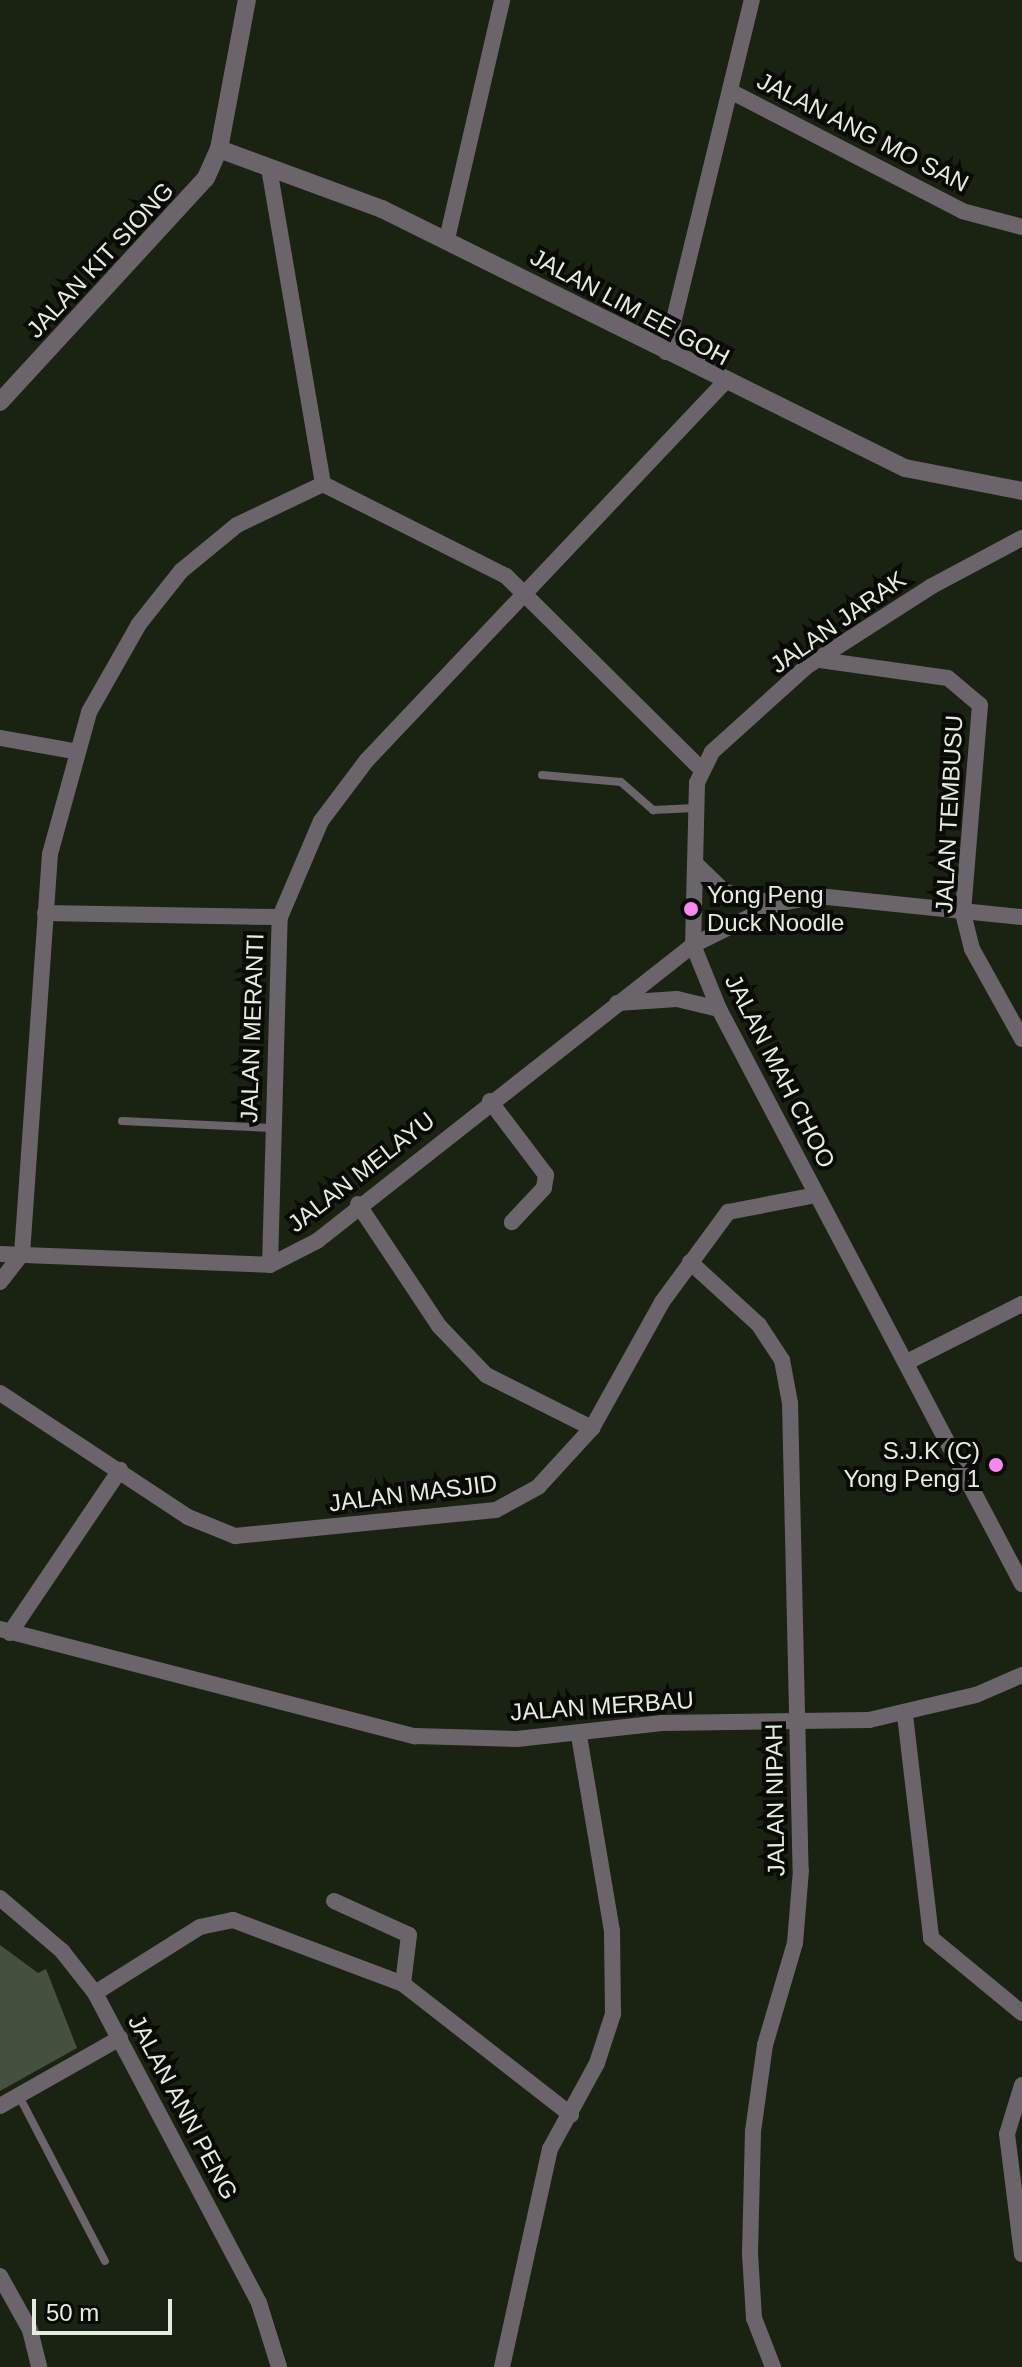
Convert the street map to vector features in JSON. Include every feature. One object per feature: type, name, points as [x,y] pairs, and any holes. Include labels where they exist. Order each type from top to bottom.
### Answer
[{"type":"street","name":"JALAN KIT SIONG","points":[[0,402],[184,209],[219,149],[247,0]]},
{"type":"street","points":[[447,239],[502,0]]},
{"type":"street","points":[[666,352],[752,0]]},
{"type":"street","name":"JALAN ANG MO SAN","points":[[730,91],[962,211],[1022,227]]},
{"type":"street","name":"JALAN LIM EE GOH","points":[[219,149],[447,239],[723,384],[905,468],[1022,491]]},
{"type":"street","points":[[269,168],[323,484]]},
{"type":"street","name":"JALAN MERANTI","points":[[270,1265],[280,917],[321,821],[343,790],[723,384]]},
{"type":"street","points":[[0,1282],[22,1254],[50,854],[74,751],[108,673],[181,571],[237,525],[323,484],[358,496],[526,592],[701,769]]},
{"type":"street","name":"JALAN JARAK","points":[[701,769],[819,660],[932,586],[1022,538]]},
{"type":"street","name":"JALAN TEMBUSU","points":[[819,660],[948,678],[973,693],[982,721],[963,913],[972,949],[1022,1039]]},
{"type":"street","points":[[0,738],[74,751]]},
{"type":"street","name":"JALAN MAH CHOO","points":[[701,769],[693,945],[719,1009],[816,1195],[909,1361],[1022,1584]]},
{"type":"street","points":[[698,866],[725,892],[776,904],[818,896],[1022,917]]},
{"type":"street","name":"JALAN MELAYU","points":[[0,1254],[270,1265],[317,1241],[358,1204],[693,945],[776,904]]},
{"type":"street","points":[[45,913],[280,917]]},
{"type":"street","points":[[616,1004],[677,999],[719,1009]]},
{"type":"street","points":[[490,1101],[546,1175],[548,1183],[512,1222]]},
{"type":"street","name":"JALAN MASJID","points":[[0,1393],[213,1530],[258,1535],[496,1510],[548,1479],[592,1428],[690,1262],[743,1204],[816,1195]]},
{"type":"street","points":[[358,1204],[439,1326],[486,1375],[592,1428]]},
{"type":"street","name":"JALAN NIPAH","points":[[690,1262],[759,1325],[782,1360],[804,1819],[795,1943],[765,2045],[753,2131],[750,2288],[773,2367]]},
{"type":"street","points":[[909,1361],[1022,1304]]},
{"type":"street","points":[[5,1631],[120,1470]]},
{"type":"street","name":"JALAN MERBAU","points":[[5,1631],[415,1736],[579,1735],[662,1723],[799,1724],[905,1715],[1022,1675]]},
{"type":"street","points":[[905,1715],[931,1938],[1022,2013]]},
{"type":"street","points":[[502,2367],[538,2187],[613,2014],[612,1931],[579,1735]]},
{"type":"street","name":"JALAN ANN PENG","points":[[0,1898],[62,1951],[95,1993],[259,2303],[279,2367]]},
{"type":"street","points":[[334,1901],[409,1935],[403,1984]]},
{"type":"street","points":[[95,1993],[218,1919],[403,1984],[571,2115]]},
{"type":"street","points":[[0,2106],[120,2038]]},
{"type":"street","points":[[1022,2085],[1007,2134],[1022,2254]]},
{"type":"street","points":[[0,2276],[30,2330],[39,2367]]},
{"type":"lane","points":[[542,775],[621,782],[653,810],[697,808]]},
{"type":"lane","points":[[122,1121],[273,1128]]},
{"type":"lane","points":[[19,2096],[105,2261]]},
{"type":"building","points":[[0,1945],[38,1973],[46,1969],[77,2048],[0,2091]]},
{"type":"place","name":"Yong Peng Duck Noodle","points":[[691,909]]},
{"type":"place","name":"S.J.K (C) Yong Peng 1","points":[[996,1465]]}]
